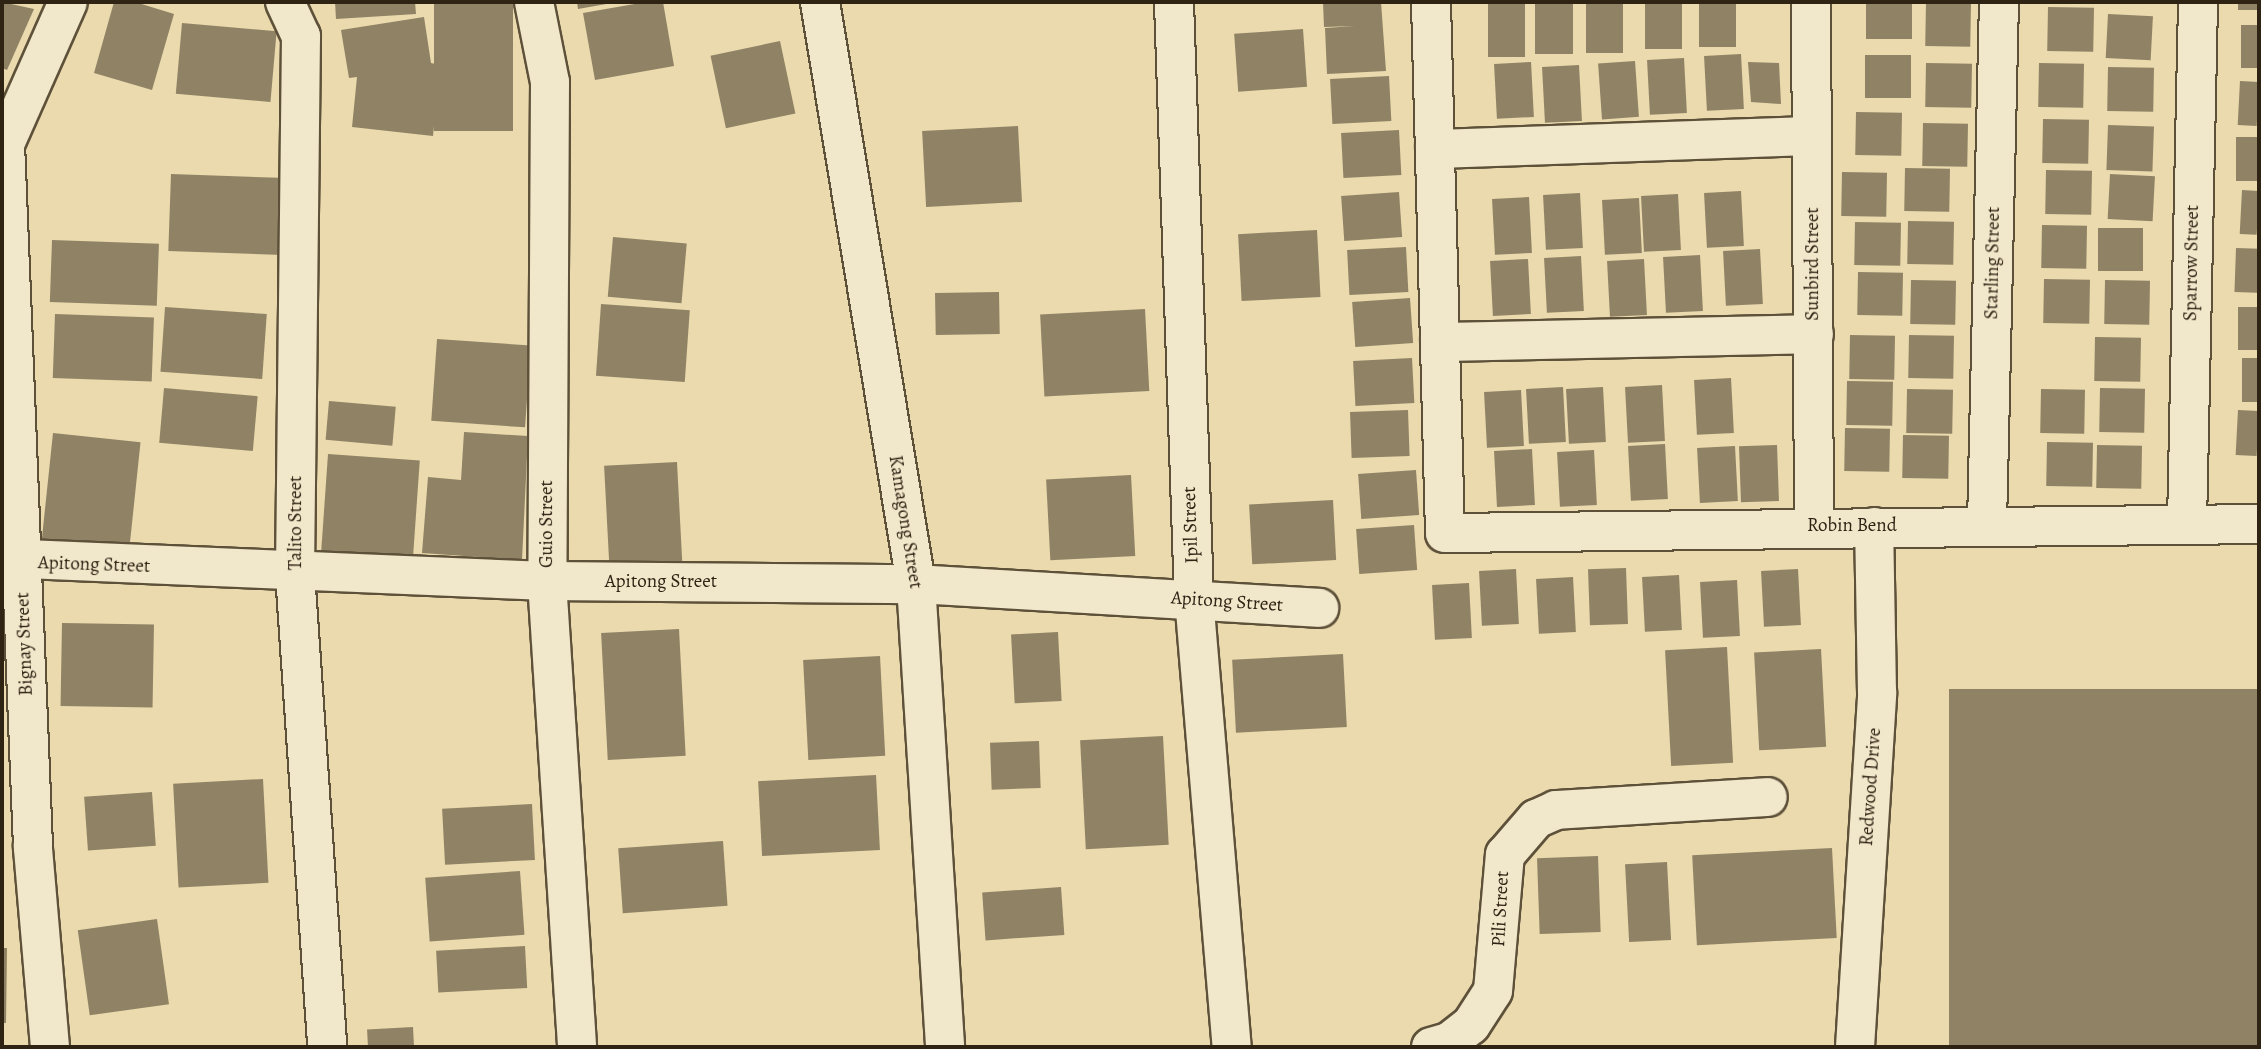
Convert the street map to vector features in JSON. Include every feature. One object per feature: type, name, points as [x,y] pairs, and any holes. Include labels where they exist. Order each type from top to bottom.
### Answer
[{"type":"street","name":"Bignay Street","points":[[50,1047],[18,844],[5,144],[68,2]]},
{"type":"street","name":"Talito Street","points":[[285,2],[302,36],[295,573],[327,1047]]},
{"type":"street","name":"Guio Street","points":[[534,2],[550,82],[547,581],[577,1047]]},
{"type":"street","name":"Kamagong Street","points":[[820,2],[916,584],[944,1047]]},
{"type":"street","name":"Ipil Street","points":[[1174,2],[1194,598],[1232,1047]]},
{"type":"street","points":[[1431,2],[1440,342],[1814,334]]},
{"type":"street","name":"Sunbird Street","points":[[1811,2],[1814,526]]},
{"type":"street","name":"Starling Street","points":[[1987,525],[1999,2]]},
{"type":"street","name":"Sparrow Street","points":[[2187,524],[2198,2]]},
{"type":"street","points":[[1435,149],[1812,136]]},
{"type":"street","name":"Robin Bend","points":[[1440,342],[1446,533],[1814,526],[2259,524]]},
{"type":"street","name":"Redwood Drive","points":[[1855,1047],[1877,693],[1874,527]]},
{"type":"street","name":"Apitong Street","points":[[12,560],[547,581],[916,584],[1194,598],[1320,608]]},
{"type":"street","name":"Pili Street","points":[[1431,1047],[1449,1042],[1471,1025],[1493,991],[1505,855],[1536,819],[1556,810],[1768,797]]},
{"type":"building","points":[[2,2],[34,9],[7,70],[2,68]]},
{"type":"building","points":[[114,2],[135,2],[174,14],[152,90],[94,73]]},
{"type":"building","points":[[335,2],[415,2],[416,14],[336,19]]},
{"type":"building","points":[[434,2],[513,2],[513,131],[434,131]]},
{"type":"building","points":[[577,2],[612,2],[612,3],[578,9]]},
{"type":"building","points":[[646,2],[663,2],[674,66],[595,80],[583,13]]},
{"type":"building","points":[[1323,2],[1381,2],[1386,71],[1327,74],[1325,28],[1355,26],[1324,27]]},
{"type":"building","points":[[1488,2],[1525,2],[1525,57],[1488,57]]},
{"type":"building","points":[[1535,2],[1573,2],[1573,54],[1535,54]]},
{"type":"building","points":[[1586,2],[1623,2],[1623,53],[1586,53]]},
{"type":"building","points":[[1645,2],[1682,2],[1682,49],[1645,49]]},
{"type":"building","points":[[1699,2],[1736,2],[1736,47],[1699,47]]},
{"type":"building","points":[[1866,2],[1912,2],[1912,39],[1866,39]]},
{"type":"building","points":[[1926,2],[1971,3],[1970,47],[1925,46]]},
{"type":"building","points":[[2238,2],[2259,2],[2259,10],[2238,10]]},
{"type":"building","points":[[2048,7],[2094,8],[2093,52],[2047,51]]},
{"type":"building","points":[[2108,14],[2153,16],[2151,60],[2106,58]]},
{"type":"building","points":[[424,17],[431,63],[440,65],[433,136],[352,127],[357,77],[349,78],[341,30]]},
{"type":"building","points":[[182,23],[277,31],[270,102],[176,94]]},
{"type":"building","points":[[2241,25],[2259,25],[2259,68],[2241,68]]},
{"type":"building","points":[[1303,29],[1307,87],[1238,92],[1234,34]]},
{"type":"building","points":[[780,41],[795,113],[726,128],[711,56]]},
{"type":"building","points":[[1741,54],[1744,109],[1707,111],[1704,56]]},
{"type":"building","points":[[1865,55],[1911,55],[1911,98],[1865,98]]},
{"type":"building","points":[[1684,58],[1687,113],[1650,115],[1647,60]]},
{"type":"building","points":[[1635,61],[1639,117],[1602,119],[1598,64]]},
{"type":"building","points":[[1531,62],[1534,117],[1497,119],[1494,64]]},
{"type":"building","points":[[1748,62],[1779,63],[1781,104],[1751,102]]},
{"type":"building","points":[[1926,63],[1972,64],[1971,108],[1925,107]]},
{"type":"building","points":[[2039,63],[2084,64],[2083,108],[2038,107]]},
{"type":"building","points":[[1579,65],[1582,121],[1545,123],[1542,67]]},
{"type":"building","points":[[2108,67],[2154,68],[2153,112],[2107,111]]},
{"type":"building","points":[[1389,76],[1391,121],[1332,124],[1330,79]]},
{"type":"building","points":[[2240,81],[2259,82],[2257,126],[2238,125]]},
{"type":"building","points":[[1856,112],[1902,113],[1901,156],[1855,155]]},
{"type":"building","points":[[2043,119],[2089,120],[2088,164],[2042,163]]},
{"type":"building","points":[[1923,123],[1968,124],[1967,167],[1922,166]]},
{"type":"building","points":[[2108,125],[2154,127],[2152,172],[2106,170]]},
{"type":"building","points":[[1018,126],[1022,202],[926,207],[922,131]]},
{"type":"building","points":[[1399,130],[1401,175],[1343,178],[1341,133]]},
{"type":"building","points":[[2236,137],[2259,137],[2259,181],[2236,181]]},
{"type":"building","points":[[1905,168],[1950,169],[1949,212],[1904,211]]},
{"type":"building","points":[[2046,170],[2092,171],[2091,215],[2045,214]]},
{"type":"building","points":[[1842,172],[1887,173],[1886,217],[1841,216]]},
{"type":"building","points":[[171,174],[286,178],[283,255],[168,251]]},
{"type":"building","points":[[2110,174],[2155,176],[2153,221],[2108,219]]},
{"type":"building","points":[[2242,190],[2259,191],[2257,235],[2240,234]]},
{"type":"building","points":[[1741,191],[1744,246],[1707,248],[1704,193]]},
{"type":"building","points":[[1399,192],[1402,237],[1344,241],[1341,196]]},
{"type":"building","points":[[1580,193],[1583,248],[1546,250],[1543,195]]},
{"type":"building","points":[[1678,194],[1681,250],[1644,252],[1641,196]]},
{"type":"building","points":[[1529,197],[1532,253],[1495,255],[1492,199]]},
{"type":"building","points":[[1639,198],[1642,253],[1605,255],[1602,200]]},
{"type":"building","points":[[1908,221],[1954,222],[1953,265],[1907,264]]},
{"type":"building","points":[[1855,222],[1901,223],[1900,266],[1854,265]]},
{"type":"building","points":[[2042,225],[2087,226],[2086,269],[2041,268]]},
{"type":"building","points":[[2098,228],[2143,228],[2143,271],[2098,271]]},
{"type":"building","points":[[1317,230],[1321,297],[1242,301],[1238,234]]},
{"type":"building","points":[[613,237],[687,243],[681,303],[608,297]]},
{"type":"building","points":[[52,240],[159,244],[157,306],[50,302]]},
{"type":"building","points":[[1406,247],[1408,292],[1349,295],[1347,250]]},
{"type":"building","points":[[2236,248],[2259,249],[2257,293],[2234,292]]},
{"type":"building","points":[[1760,249],[1763,304],[1726,306],[1723,251]]},
{"type":"building","points":[[1700,255],[1703,311],[1666,313],[1663,257]]},
{"type":"building","points":[[1581,256],[1584,311],[1547,313],[1544,258]]},
{"type":"building","points":[[1528,259],[1531,314],[1493,316],[1490,261]]},
{"type":"building","points":[[1644,259],[1647,315],[1610,317],[1607,261]]},
{"type":"building","points":[[1858,272],[1903,273],[1902,316],[1857,315]]},
{"type":"building","points":[[2044,279],[2090,280],[2089,324],[2043,323]]},
{"type":"building","points":[[1911,280],[1956,281],[1955,325],[1910,324]]},
{"type":"building","points":[[2105,280],[2150,281],[2149,325],[2104,324]]},
{"type":"building","points":[[999,292],[1000,334],[936,335],[935,293]]},
{"type":"building","points":[[1410,298],[1413,343],[1355,347],[1352,302]]},
{"type":"building","points":[[601,304],[690,310],[685,382],[596,376]]},
{"type":"building","points":[[165,307],[267,314],[262,379],[160,372]]},
{"type":"building","points":[[2238,307],[2259,307],[2259,350],[2238,350]]},
{"type":"building","points":[[1145,309],[1149,391],[1044,396],[1040,314]]},
{"type":"building","points":[[55,314],[154,317],[152,381],[53,378]]},
{"type":"building","points":[[1850,335],[1895,336],[1894,380],[1849,379]]},
{"type":"building","points":[[1909,335],[1954,336],[1953,379],[1908,378]]},
{"type":"building","points":[[2095,337],[2141,338],[2140,382],[2094,381]]},
{"type":"building","points":[[437,339],[531,346],[525,427],[431,421]]},
{"type":"building","points":[[1412,358],[1414,403],[1355,406],[1353,361]]},
{"type":"building","points":[[2242,358],[2259,358],[2259,402],[2242,402]]},
{"type":"building","points":[[1731,378],[1734,433],[1697,435],[1694,380]]},
{"type":"building","points":[[1847,381],[1893,382],[1892,426],[1846,425]]},
{"type":"building","points":[[1662,385],[1665,441],[1628,443],[1625,387]]},
{"type":"building","points":[[1563,387],[1566,442],[1529,444],[1526,389]]},
{"type":"building","points":[[1603,387],[1606,442],[1569,444],[1566,389]]},
{"type":"building","points":[[164,388],[258,396],[253,451],[159,443]]},
{"type":"building","points":[[2100,388],[2145,389],[2144,433],[2099,432]]},
{"type":"building","points":[[1907,389],[1953,390],[1952,434],[1906,433]]},
{"type":"building","points":[[2041,389],[2085,390],[2084,434],[2040,433]]},
{"type":"building","points":[[1521,390],[1524,446],[1487,448],[1484,392]]},
{"type":"building","points":[[329,401],[396,407],[392,446],[326,440]]},
{"type":"building","points":[[1408,410],[1410,456],[1352,458],[1350,412]]},
{"type":"building","points":[[2238,410],[2259,411],[2257,456],[2236,455]]},
{"type":"building","points":[[1845,428],[1890,429],[1889,472],[1844,471]]},
{"type":"building","points":[[464,432],[528,436],[522,560],[422,553],[428,477],[461,480]]},
{"type":"building","points":[[53,433],[141,442],[129,550],[42,540]]},
{"type":"building","points":[[1903,435],[1949,436],[1948,479],[1902,478]]},
{"type":"building","points":[[2047,442],[2093,443],[2092,487],[2046,486]]},
{"type":"building","points":[[1665,444],[1668,499],[1631,501],[1628,446]]},
{"type":"building","points":[[1777,445],[1779,501],[1741,502],[1739,446]]},
{"type":"building","points":[[2097,445],[2142,446],[2141,489],[2096,488]]},
{"type":"building","points":[[1735,446],[1738,501],[1700,503],[1697,448]]},
{"type":"building","points":[[1532,449],[1535,505],[1497,507],[1494,451]]},
{"type":"building","points":[[1594,450],[1597,505],[1560,507],[1557,452]]},
{"type":"building","points":[[328,454],[420,460],[412,566],[321,560]]},
{"type":"building","points":[[677,462],[683,572],[610,576],[604,466]]},
{"type":"building","points":[[1416,470],[1419,515],[1361,519],[1358,474]]},
{"type":"building","points":[[1131,475],[1135,556],[1050,560],[1046,479]]},
{"type":"building","points":[[1333,500],[1336,560],[1252,564],[1249,504]]},
{"type":"building","points":[[1414,525],[1417,570],[1359,574],[1356,529]]},
{"type":"building","points":[[1626,568],[1628,624],[1590,625],[1588,569]]},
{"type":"building","points":[[1516,569],[1519,624],[1482,626],[1479,571]]},
{"type":"building","points":[[1798,569],[1801,625],[1764,627],[1761,571]]},
{"type":"building","points":[[1679,575],[1682,630],[1645,632],[1642,577]]},
{"type":"building","points":[[1573,577],[1576,632],[1539,634],[1536,579]]},
{"type":"building","points":[[1737,580],[1740,636],[1703,638],[1700,582]]},
{"type":"building","points":[[1469,583],[1472,638],[1435,640],[1432,585]]},
{"type":"building","points":[[62,623],[154,625],[153,708],[61,706]]},
{"type":"building","points":[[679,629],[686,756],[608,760],[601,633]]},
{"type":"building","points":[[1058,632],[1062,701],[1015,703],[1011,634]]},
{"type":"building","points":[[1727,647],[1733,763],[1671,766],[1665,650]]},
{"type":"building","points":[[1821,649],[1826,747],[1759,750],[1754,653]]},
{"type":"building","points":[[1343,654],[1347,727],[1236,733],[1232,660]]},
{"type":"building","points":[[880,656],[885,756],[808,760],[803,660]]},
{"type":"building","points":[[1949,689],[2259,689],[2259,1047],[1949,1047]]},
{"type":"building","points":[[1163,736],[1169,845],[1086,849],[1080,740]]},
{"type":"building","points":[[1039,741],[1041,788],[992,790],[990,743]]},
{"type":"building","points":[[876,775],[880,850],[762,856],[758,781]]},
{"type":"building","points":[[263,779],[268,883],[179,888],[173,784]]},
{"type":"building","points":[[152,792],[156,846],[88,851],[84,797]]},
{"type":"building","points":[[532,804],[535,860],[445,865],[442,809]]},
{"type":"building","points":[[723,841],[728,906],[623,913],[618,848]]},
{"type":"building","points":[[1832,848],[1837,938],[1697,945],[1692,855]]},
{"type":"building","points":[[1598,856],[1601,932],[1540,934],[1537,858]]},
{"type":"building","points":[[1667,862],[1671,940],[1629,942],[1625,864]]},
{"type":"building","points":[[520,871],[524,935],[430,941],[425,878]]},
{"type":"building","points":[[1061,887],[1064,935],[986,940],[982,893]]},
{"type":"building","points":[[157,919],[169,1004],[90,1015],[78,930]]},
{"type":"building","points":[[525,946],[527,988],[438,993],[436,951]]},
{"type":"building","points":[[2,948],[7,948],[6,1023],[2,1023]]},
{"type":"building","points":[[413,1027],[414,1047],[368,1047],[367,1029]]}]
